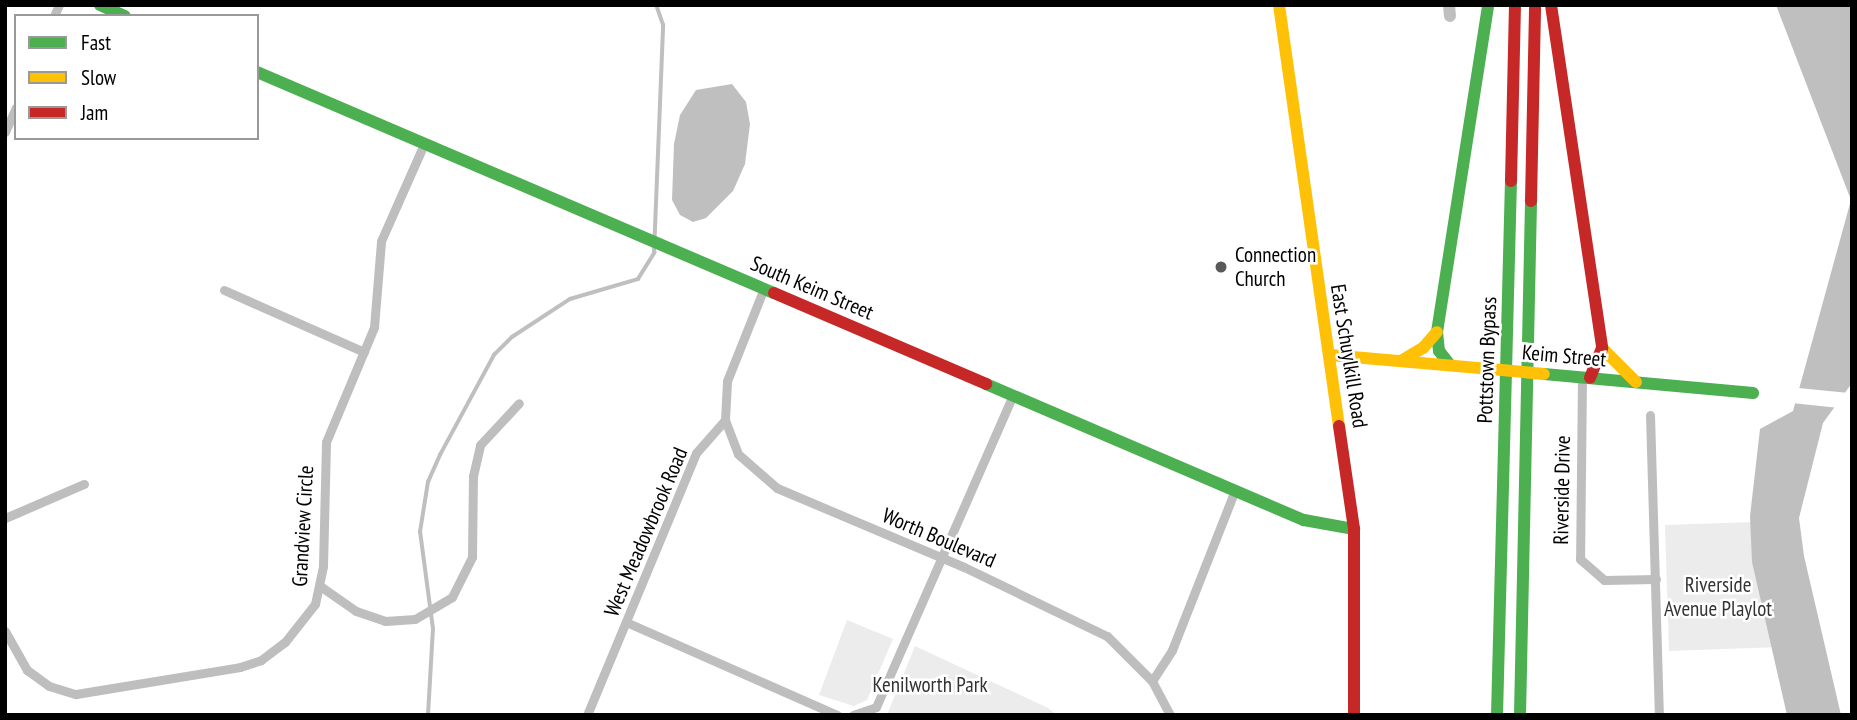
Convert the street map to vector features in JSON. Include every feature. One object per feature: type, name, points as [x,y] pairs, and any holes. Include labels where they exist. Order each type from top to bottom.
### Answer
[{"type":"main road","points":[[100,5],[120,14]]},
{"type":"main road","name":"East Schuylkill Road","points":[[1279,5],[1354,529],[1354,715]]},
{"type":"main road","points":[[1450,365],[1439,351],[1437,332],[1488,5]]},
{"type":"main road","name":"Pottstown Bypass","points":[[1497,715],[1515,5]]},
{"type":"main road","name":"Pottstown Bypass","points":[[1520,715],[1535,5]]},
{"type":"main road","points":[[1551,5],[1601,348],[1586,378]]},
{"type":"main road","name":"South Keim Street","points":[[259,73],[1319,526],[1354,529]]},
{"type":"main road","points":[[1401,361],[1423,348],[1437,332]]},
{"type":"main road","points":[[1601,348],[1636,382]]},
{"type":"main road","name":"Keim Street","points":[[1330,355],[1753,393]]},
{"type":"street","points":[[5,132],[14,112]]},
{"type":"street","name":"Grandview Circle","points":[[5,631],[18,658],[38,679],[62,691],[91,694],[261,660],[285,642],[315,604],[320,586],[326,442],[364,352],[377,311],[381,241],[424,144]]},
{"type":"street","points":[[725,420],[727,381],[764,288]]},
{"type":"street","points":[[224,290],[364,352]]},
{"type":"street","name":"Riverside Drive","points":[[1586,378],[1580,559],[1604,580],[1657,579]]},
{"type":"street","points":[[853,715],[872,711],[1013,395]]},
{"type":"street","points":[[320,586],[370,617],[400,621],[433,612],[461,586],[472,557],[473,476],[480,445],[519,403]]},
{"type":"street","points":[[1650,415],[1659,715]]},
{"type":"street","name":"Worth Boulevard","points":[[725,420],[738,454],[763,479],[1089,625],[1124,649],[1152,681],[1170,715]]},
{"type":"street","name":"West Meadowbrook Road","points":[[587,715],[696,453],[725,420]]},
{"type":"street","points":[[5,518],[84,484]]},
{"type":"street","points":[[1152,681],[1172,650],[1235,490]]},
{"type":"street","points":[[626,622],[837,715]]},
{"type":"green space","name":"Riverside Avenue Playlot","points":[[1755,522],[1782,647],[1669,651],[1665,525]]},
{"type":"green space","points":[[847,620],[893,639],[867,700],[854,706],[819,695]]},
{"type":"green space","name":"Kenilworth Park","points":[[915,646],[1048,708],[1057,715],[887,715]]},
{"type":"shaded area","points":[[1776,5],[1852,7],[1852,383],[1823,423],[1799,518],[1804,556],[1841,715],[1787,715],[1752,562],[1750,516],[1760,429],[1793,411],[1851,200]]},
{"type":"shaded area","points":[[732,84],[746,102],[750,124],[745,164],[733,191],[706,218],[693,222],[680,215],[672,200],[674,144],[680,115],[696,90]]},
{"type":"pier","points":[[1798,388],[1849,393],[1839,408],[1792,403]]},
{"type":"waterway","points":[[428,715],[433,629],[420,532],[428,482],[440,455],[494,355],[512,337],[570,299],[638,279],[654,253],[663,25],[656,5]]},
{"type":"waterway","points":[[1449,5],[1450,16]]},
{"type":"traffic: fast","points":[[100,5],[120,14]]},
{"type":"traffic: fast","points":[[1450,365],[1439,351],[1437,332],[1488,5]]},
{"type":"traffic: fast","points":[[259,73],[774,293]]},
{"type":"traffic: fast","points":[[1497,715],[1511,181]]},
{"type":"traffic: fast","points":[[1520,715],[1531,201]]},
{"type":"traffic: fast","points":[[1544,374],[1753,393]]},
{"type":"traffic: fast","points":[[986,384],[1304,520],[1354,529]]},
{"type":"traffic: slow","points":[[1279,5],[1339,426]]},
{"type":"traffic: slow","points":[[1401,361],[1423,348],[1437,332]]},
{"type":"traffic: slow","points":[[1602,348],[1636,382]]},
{"type":"traffic: slow","points":[[1330,355],[1491,369]]},
{"type":"traffic: slow","points":[[1491,369],[1544,374]]},
{"type":"traffic: jam","points":[[1511,181],[1515,5]]},
{"type":"traffic: jam","points":[[1531,201],[1535,5]]},
{"type":"traffic: jam","points":[[1551,5],[1602,348],[1590,378]]},
{"type":"traffic: jam","points":[[774,293],[986,384]]},
{"type":"traffic: jam","points":[[1339,426],[1354,529],[1354,715]]},
{"type":"place","name":"Connection Church","points":[[1221,267]]}]
